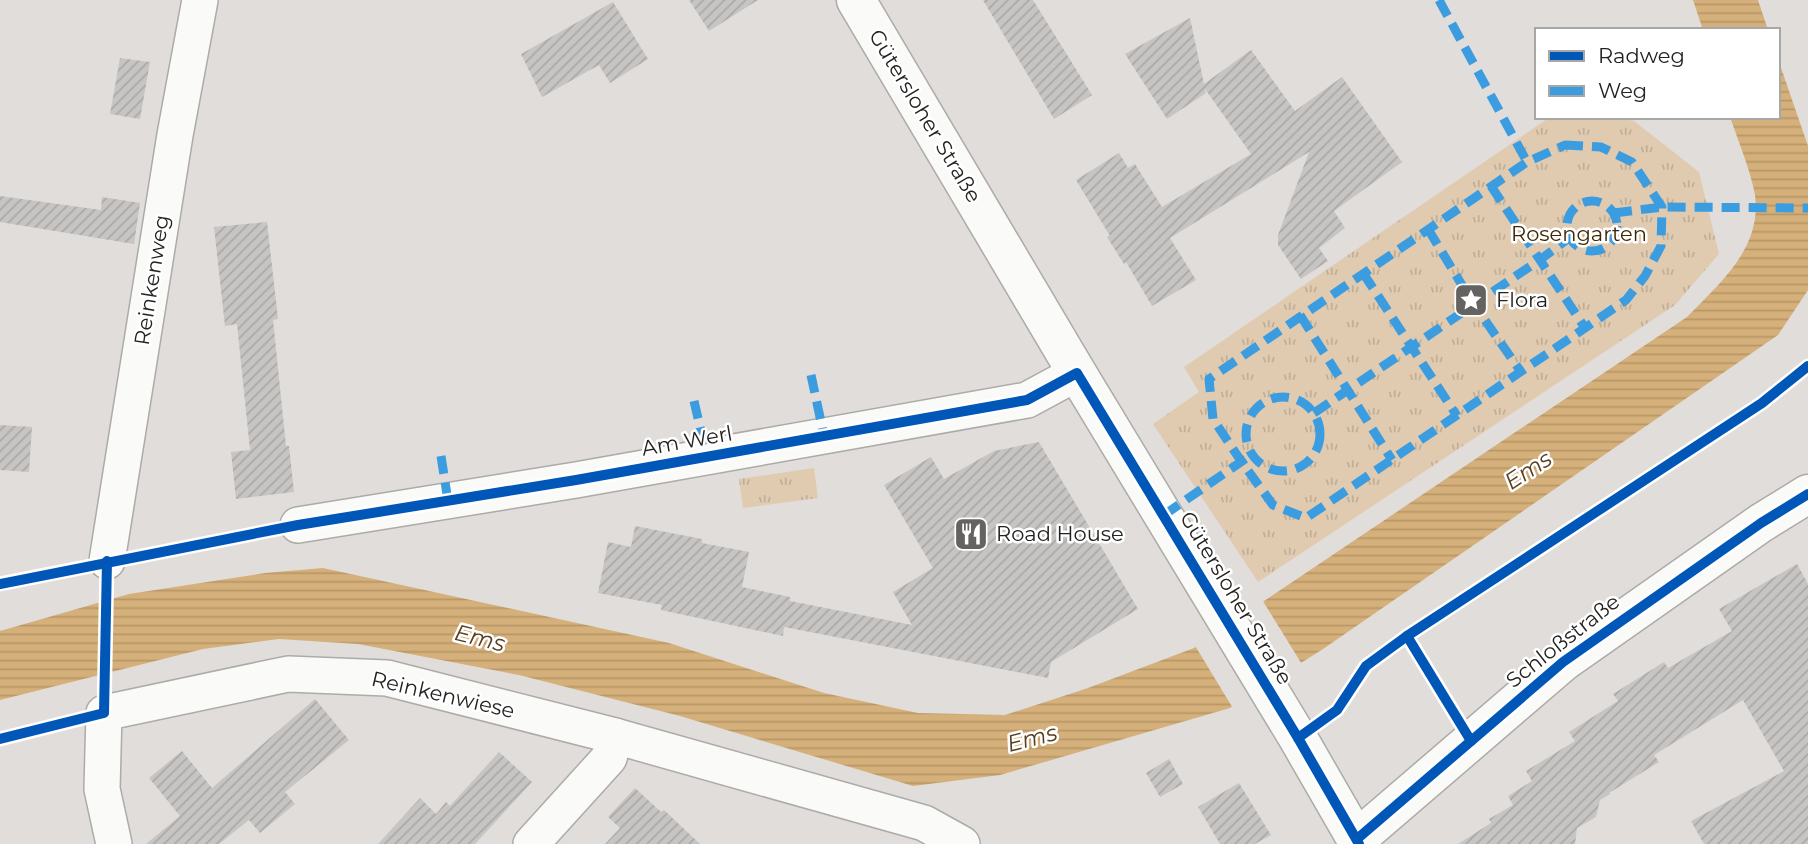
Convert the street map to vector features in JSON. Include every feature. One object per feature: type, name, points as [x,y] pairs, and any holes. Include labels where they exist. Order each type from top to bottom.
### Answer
[{"type":"main road","name":"Gütersloher Straße","points":[[856,0],[1077,373],[1283,712],[1356,842]]},
{"type":"main road","name":"Schloßstraße","points":[[1356,842],[1563,662],[1761,523],[1808,494]]},
{"type":"street","name":"Reinkenweg","points":[[107,561],[175,135],[200,0]]},
{"type":"street","name":"Am Werl","points":[[298,525],[576,480],[1027,400],[1077,373]]},
{"type":"street","name":"Reinkenwiese","points":[[114,844],[102,789],[104,713],[288,674],[387,678],[615,736],[924,823],[962,844]]},
{"type":"street","points":[[531,844],[609,758],[615,736]]},
{"type":"green space","name":"Rosengarten","points":[[1547,119],[1634,121],[1699,172],[1719,254],[1675,305],[1258,582],[1153,424],[1199,392],[1184,367]]},
{"type":"green space","points":[[814,468],[818,498],[743,508],[739,479]]},
{"type":"water","points":[[1693,0],[1758,0],[1767,28],[1702,28]]},
{"type":"water","name":"Ems","points":[[1780,65],[1808,146],[1808,290],[1778,335],[1323,649],[1230,708],[1000,775],[913,786],[680,716],[519,675],[358,644],[279,639],[203,649],[0,700],[0,631],[129,594],[265,573],[323,568],[669,643],[824,693],[918,713],[1005,715],[1088,688],[1194,648],[1687,317],[1725,277],[1746,248],[1755,214],[1755,195],[1731,119],[1780,119]]},
{"type":"pier","points":[[113,595],[111,675],[100,677],[102,599]]},
{"type":"pier","points":[[1261,598],[1303,666],[1234,710],[1194,644]]},
{"type":"building","points":[[689,0],[758,0],[709,31]]},
{"type":"building","points":[[983,0],[1033,0],[1092,95],[1054,119]]},
{"type":"building","points":[[613,2],[648,59],[610,83],[599,65],[542,97],[521,54]]},
{"type":"building","points":[[1190,18],[1204,84],[1251,50],[1295,111],[1342,77],[1402,162],[1334,211],[1345,228],[1319,248],[1328,261],[1301,279],[1278,245],[1278,235],[1309,152],[1170,238],[1196,280],[1152,306],[1126,262],[1124,264],[1107,237],[1110,236],[1076,180],[1119,153],[1128,168],[1135,164],[1162,207],[1251,154],[1205,89],[1206,93],[1167,119],[1125,54]]},
{"type":"building","points":[[120,58],[150,62],[140,119],[110,114]]},
{"type":"building","points":[[0,196],[101,210],[102,197],[140,203],[134,244],[0,222]]},
{"type":"building","points":[[267,222],[278,319],[273,320],[286,446],[289,446],[294,492],[236,499],[231,452],[250,450],[237,324],[225,326],[214,227]]},
{"type":"building","points":[[0,425],[32,427],[29,472],[0,470]]},
{"type":"building","points":[[1039,442],[1138,609],[1051,662],[1048,678],[784,627],[783,636],[661,610],[662,605],[598,593],[608,542],[631,547],[635,526],[702,539],[702,543],[749,552],[742,587],[790,597],[790,601],[912,625],[893,592],[933,568],[884,485],[931,457],[944,479],[994,451]]},
{"type":"building","points":[[1797,564],[1808,584],[1808,844],[1704,844],[1691,821],[1784,771],[1743,700],[1654,755],[1659,762],[1600,800],[1596,817],[1577,828],[1575,844],[1458,844],[1491,823],[1489,819],[1513,805],[1508,796],[1532,781],[1526,771],[1575,741],[1569,732],[1618,701],[1613,694],[1664,662],[1668,668],[1732,631],[1719,609]]},
{"type":"building","points":[[315,699],[349,740],[285,792],[295,804],[260,833],[249,820],[219,844],[146,844],[180,816],[149,778],[182,751],[212,788]]},
{"type":"building","points":[[499,752],[532,782],[475,844],[378,844],[420,798],[436,814],[446,802],[450,806]]},
{"type":"building","points":[[1169,759],[1183,784],[1160,797],[1146,773]]},
{"type":"building","points":[[1239,783],[1271,835],[1255,844],[1220,844],[1198,807]]},
{"type":"building","points":[[635,788],[661,812],[664,810],[700,844],[605,844],[620,828],[608,817]]},
{"type":"marked path","points":[[1439,0],[1527,162]]},
{"type":"marked path","points":[[1565,145],[1601,147],[1632,162],[1662,207],[1661,246],[1645,276],[1626,300],[1306,518],[1273,505],[1213,419],[1209,379],[1527,162],[1565,145]]},
{"type":"marked path","points":[[1491,186],[1585,328]]},
{"type":"marked path","points":[[1592,201],[1610,208],[1617,226],[1610,244],[1592,251],[1574,244],[1567,226],[1574,208],[1592,201]]},
{"type":"marked path","points":[[1614,213],[1662,207],[1808,208]]},
{"type":"marked path","points":[[1428,229],[1471,300],[1521,372]]},
{"type":"marked path","points":[[1314,413],[1569,238]]},
{"type":"marked path","points":[[1363,273],[1457,416]]},
{"type":"marked path","points":[[1300,315],[1392,460]]},
{"type":"marked path","points":[[811,375],[824,436]]},
{"type":"marked path","points":[[1283,397],[1297,400],[1309,408],[1317,420],[1320,434],[1317,448],[1309,460],[1297,468],[1283,471],[1269,468],[1257,460],[1249,448],[1246,434],[1249,420],[1257,408],[1269,400],[1283,397]]},
{"type":"marked path","points":[[694,401],[707,457]]},
{"type":"marked path","points":[[441,456],[448,501]]},
{"type":"marked path","points":[[1164,515],[1248,457]]},
{"type":"cycle path","points":[[1298,738],[1337,710],[1366,666],[1407,636],[1762,403],[1808,366]]},
{"type":"cycle path","points":[[0,584],[298,525],[576,480],[1027,400],[1077,373],[1298,738],[1359,844]]},
{"type":"cycle path","points":[[1357,839],[1563,662],[1761,523],[1808,494]]},
{"type":"cycle path","points":[[0,739],[104,713],[107,561]]},
{"type":"cycle path","points":[[1407,636],[1471,741]]},
{"type":"place","name":"Flora","points":[[1471,300]]},
{"type":"place","name":"Road House","points":[[971,534]]}]
